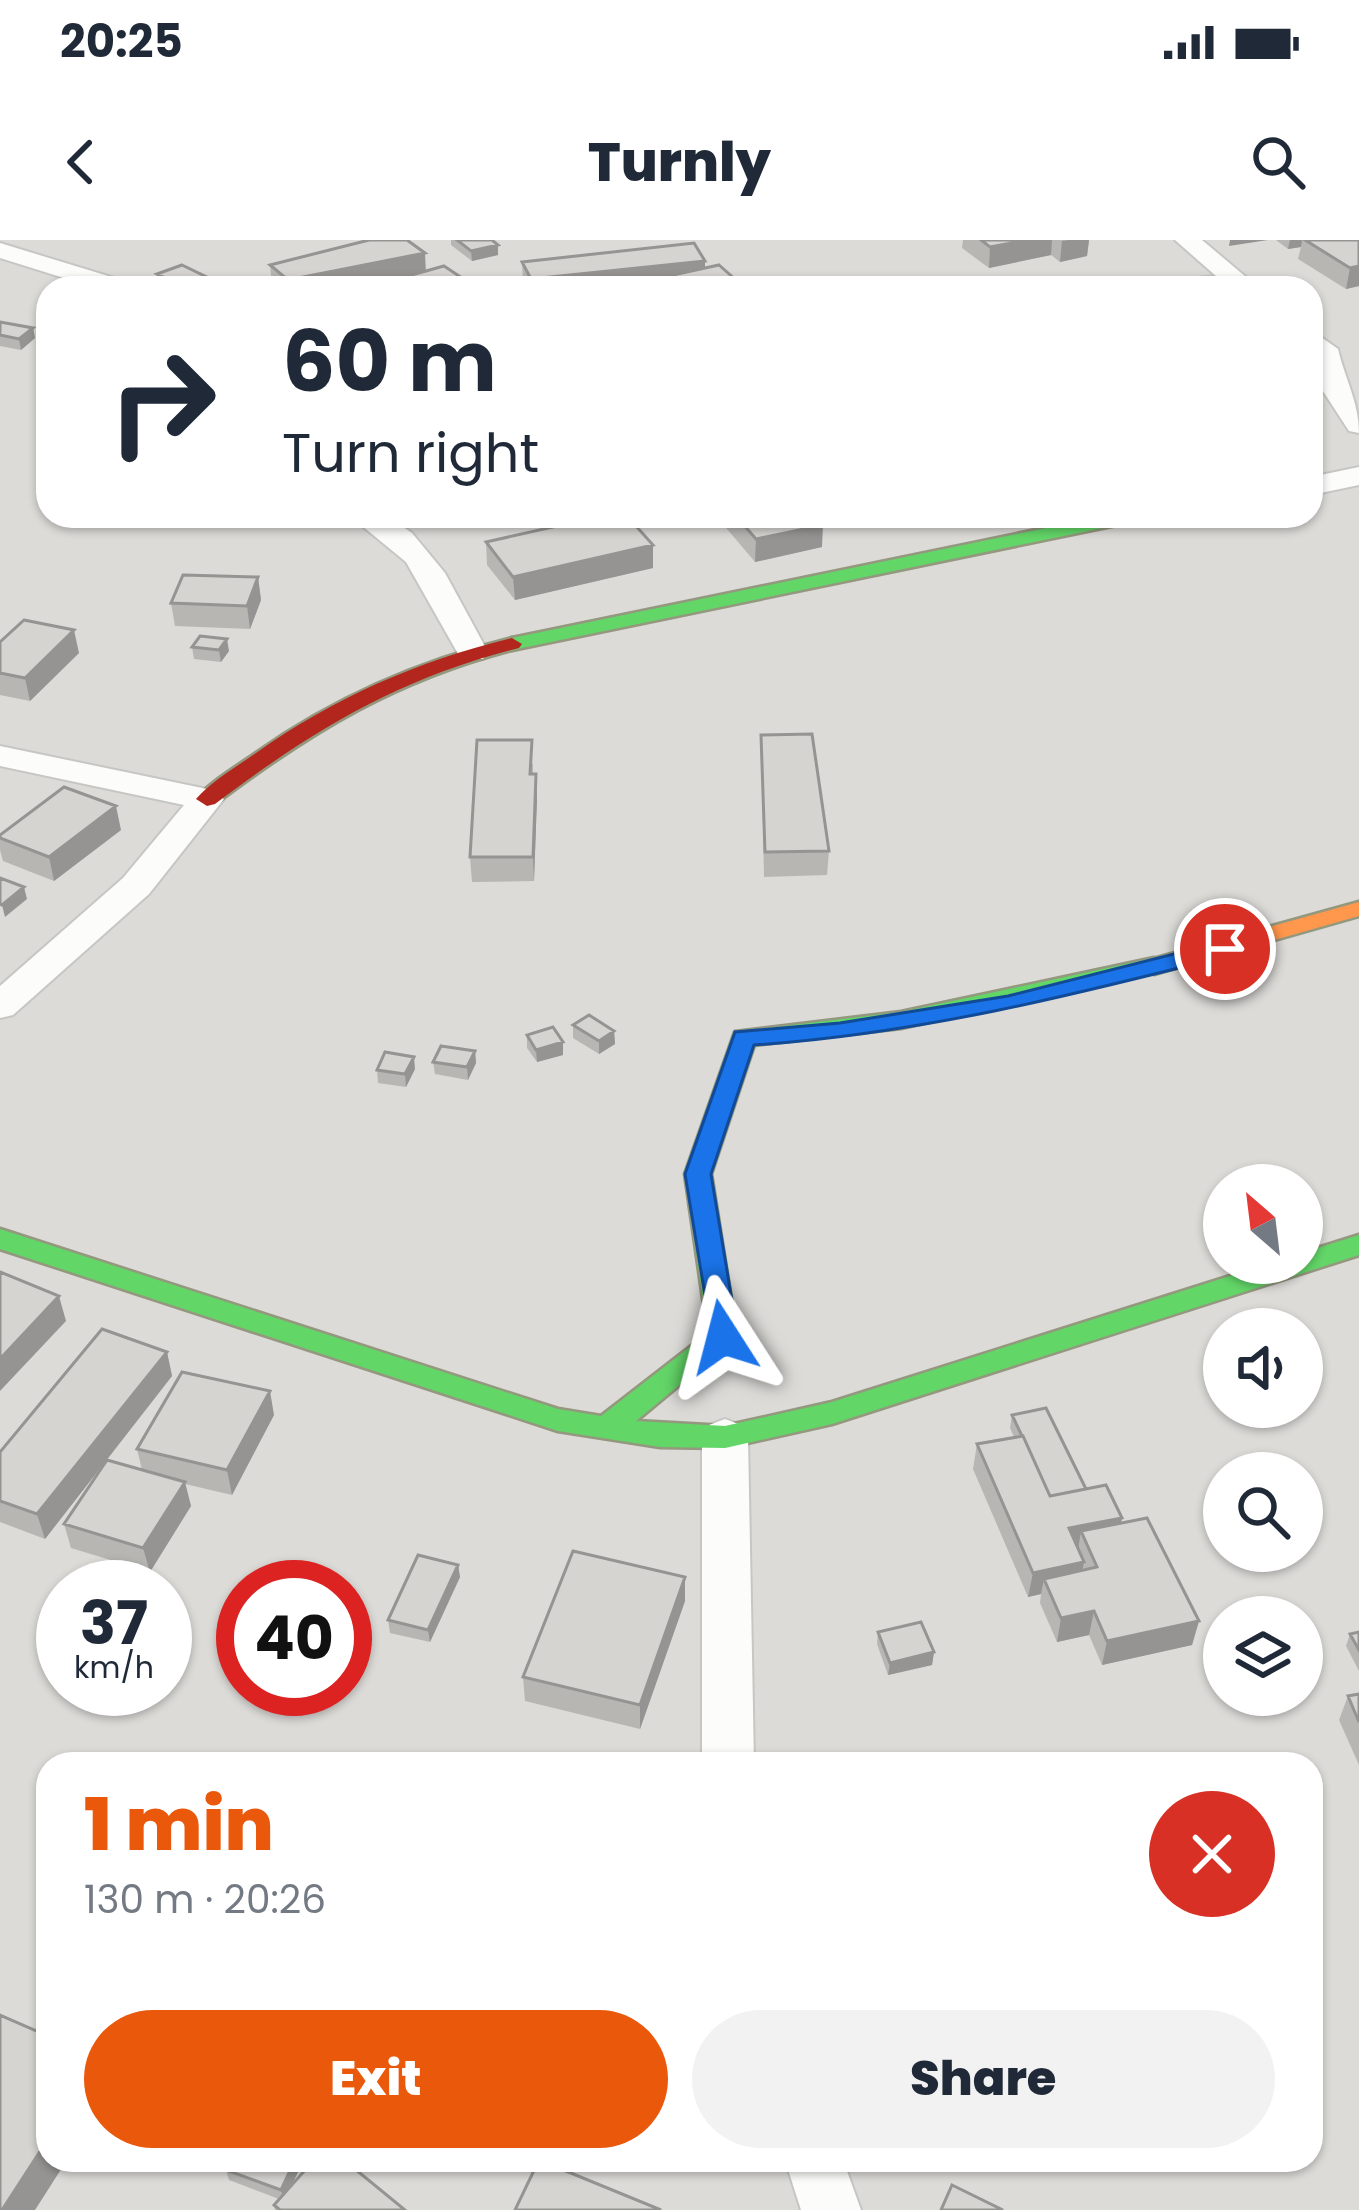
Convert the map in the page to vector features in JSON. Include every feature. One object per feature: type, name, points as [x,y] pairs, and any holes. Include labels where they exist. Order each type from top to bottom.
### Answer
[{"type":"street","points":[[1187,240],[1231,276]]},
{"type":"street","points":[[0,250],[83,276]]},
{"type":"street","points":[[1326,340],[1333,385],[1359,425]]},
{"type":"street","points":[[1323,484],[1359,476]]},
{"type":"street","points":[[389,528],[421,557],[472,652]]},
{"type":"street","points":[[0,1006],[136,886],[207,799],[301,727],[377,685],[472,652],[1073,528]]},
{"type":"street","points":[[0,756],[207,799]]},
{"type":"street","points":[[606,1428],[723,1337],[698,1174],[744,1038],[840,1031],[1008,1004],[1359,909]]},
{"type":"street","points":[[0,1239],[559,1420],[725,1437],[832,1413],[1359,1245]]},
{"type":"street","points":[[725,1437],[728,1752]]},
{"type":"street","points":[[818,2172],[831,2210]]},
{"type":"shaded area","points":[[0,240],[1359,240],[1359,2210],[0,2210]]},
{"type":"building","points":[[369,240],[407,240],[425,253],[308,276],[283,276],[270,265]]},
{"type":"building","points":[[457,240],[492,240],[498,245],[471,251]]},
{"type":"building","points":[[981,240],[1027,240],[990,247]]},
{"type":"building","points":[[1305,240],[1359,240],[1359,266],[1350,268]]},
{"type":"building","points":[[694,243],[705,261],[560,276],[529,276],[522,262]]},
{"type":"building","points":[[182,265],[205,276],[161,276],[157,274]]},
{"type":"building","points":[[719,265],[731,276],[674,276]]},
{"type":"building","points":[[444,266],[459,276],[408,276]]},
{"type":"building","points":[[0,322],[33,328],[19,339],[0,335]]},
{"type":"building","points":[[548,528],[638,528],[653,545],[513,577],[486,542]]},
{"type":"building","points":[[746,528],[809,528],[756,539]]},
{"type":"building","points":[[183,575],[258,577],[247,606],[171,603]]},
{"type":"building","points":[[24,620],[74,630],[25,678],[0,673],[0,642]]},
{"type":"building","points":[[200,636],[227,639],[219,650],[192,647]]},
{"type":"building","points":[[812,734],[829,851],[765,852],[761,735]]},
{"type":"building","points":[[477,740],[532,740],[530,774],[536,774],[533,857],[470,857]]},
{"type":"building","points":[[64,787],[116,806],[49,857],[0,838],[0,835]]},
{"type":"building","points":[[0,878],[24,887],[2,905],[0,904]]},
{"type":"building","points":[[589,1015],[614,1031],[599,1041],[573,1025]]},
{"type":"building","points":[[553,1027],[563,1042],[536,1050],[527,1035]]},
{"type":"building","points":[[441,1046],[475,1051],[467,1067],[433,1062]]},
{"type":"building","points":[[385,1052],[414,1057],[405,1074],[377,1070]]},
{"type":"building","points":[[0,1272],[59,1296],[0,1359]]},
{"type":"building","points":[[102,1329],[167,1352],[37,1514],[0,1501],[0,1452]]},
{"type":"building","points":[[182,1372],[270,1391],[227,1470],[137,1449]]},
{"type":"building","points":[[1046,1408],[1086,1489],[1050,1496],[1012,1415]]},
{"type":"building","points":[[1023,1436],[1050,1496],[1106,1485],[1122,1518],[1069,1528],[1084,1562],[1033,1573],[977,1444]]},
{"type":"building","points":[[107,1460],[185,1482],[143,1548],[64,1524]]},
{"type":"building","points":[[1147,1518],[1199,1621],[1107,1641],[1094,1611],[1061,1618],[1044,1579],[1097,1567],[1081,1531]]},
{"type":"building","points":[[573,1551],[685,1577],[640,1705],[523,1677]]},
{"type":"building","points":[[418,1555],[458,1565],[428,1630],[388,1620]]},
{"type":"building","points":[[921,1622],[934,1652],[890,1663],[878,1632]]},
{"type":"building","points":[[1359,1694],[1359,1722],[1348,1696]]},
{"type":"building","points":[[0,2015],[36,2031],[36,2158],[0,2210]]},
{"type":"building","points":[[232,2172],[289,2172],[281,2190]]},
{"type":"building","points":[[303,2172],[359,2172],[405,2210],[280,2210],[274,2205]]},
{"type":"building","points":[[533,2172],[568,2172],[661,2210],[515,2210]]},
{"type":"building","points":[[952,2185],[1003,2210],[941,2210]]},
{"type":"traffic: fast","points":[[512,644],[1073,528]]},
{"type":"traffic: fast","points":[[606,1428],[723,1337],[698,1174],[744,1038],[901,1020],[1154,966]]},
{"type":"traffic: fast","points":[[0,1239],[558,1420],[660,1436],[725,1437],[832,1413],[1359,1245]]},
{"type":"traffic: slow","points":[[1154,966],[1359,909]]},
{"type":"traffic: jam","points":[[207,799],[314,724],[387,684],[512,644]]},
{"type":"route","points":[[723,1337],[698,1174],[744,1038],[840,1031],[1008,1004],[1225,949]]}]
